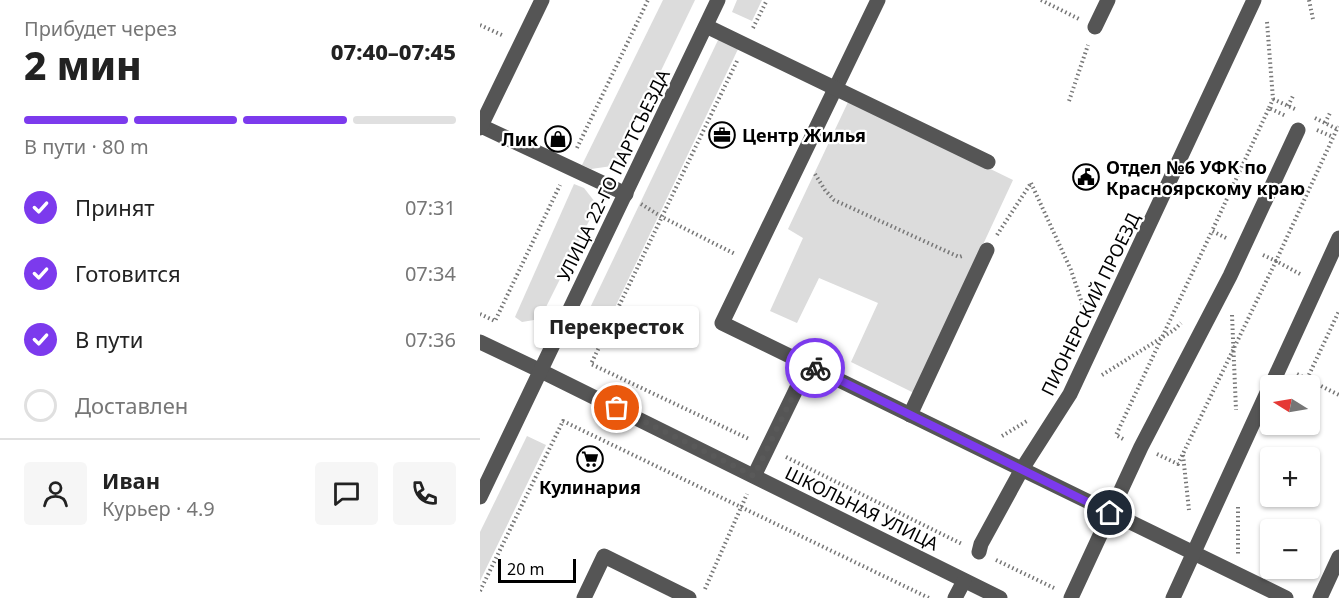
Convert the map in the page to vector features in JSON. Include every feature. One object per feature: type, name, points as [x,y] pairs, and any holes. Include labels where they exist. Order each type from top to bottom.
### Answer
[{"type":"street","points":[[542,0],[480,127],[626,194]]},
{"type":"street","name":"УЛИЦА 22-ГО ПАРТСЪЕЗДА","points":[[480,496],[487,471],[541,371],[718,0]]},
{"type":"street","points":[[879,0],[722,323],[1286,598]]},
{"type":"street","points":[[1095,27],[1108,0]]},
{"type":"street","name":"ПИОНЕРСКИЙ ПРОЕЗД","points":[[979,552],[981,544],[1022,470],[1070,394],[1254,0]]},
{"type":"street","points":[[706,26],[988,162]]},
{"type":"street","points":[[1071,598],[1141,447],[1230,276],[1298,130]]},
{"type":"street","points":[[1276,375],[1339,238]]},
{"type":"street","points":[[910,415],[987,249]]},
{"type":"street","name":"ШКОЛЬНАЯ УЛИЦА","points":[[480,342],[1000,598]]},
{"type":"street","points":[[754,476],[808,365]]},
{"type":"street","points":[[1173,598],[1260,410]]},
{"type":"street","points":[[584,598],[604,556],[689,598]]},
{"type":"street","points":[[1320,598],[1339,557]]},
{"type":"street","points":[[955,598],[964,581]]},
{"type":"path","points":[[767,0],[591,364],[768,448],[1071,598]]},
{"type":"path","points":[[1041,0],[1095,27],[1069,101]]},
{"type":"path","points":[[1309,0],[1313,19]]},
{"type":"path","points":[[1267,22],[1273,99],[1269,108]]},
{"type":"path","points":[[1288,106],[1294,94]]},
{"type":"path","points":[[1325,123],[1331,111]]},
{"type":"path","points":[[1333,138],[1339,127]]},
{"type":"path","points":[[809,144],[815,174],[834,200],[959,257],[987,249],[1031,183],[1071,270],[1095,340]]},
{"type":"path","points":[[662,217],[752,263]]},
{"type":"path","points":[[1276,261],[1318,282]]},
{"type":"path","points":[[1309,375],[1339,311]]},
{"type":"path","points":[[480,314],[495,321]]},
{"type":"path","points":[[1101,375],[1174,330],[1182,322]]},
{"type":"path","points":[[1280,365],[1299,375]]},
{"type":"path","points":[[1320,386],[1339,395]]},
{"type":"path","points":[[981,449],[1031,419]]},
{"type":"path","points":[[480,591],[563,421],[929,598]]},
{"type":"path","points":[[1183,453],[1194,553]]},
{"type":"path","points":[[701,598],[754,476]]},
{"type":"shaded area","points":[[663,0],[695,0],[617,162],[612,166],[591,169],[582,165]]},
{"type":"shaded area","points":[[737,0],[762,0],[752,21],[732,12]]},
{"type":"shaded area","points":[[719,38],[739,47],[598,343],[578,333]]},
{"type":"shaded area","points":[[849,100],[1013,180],[914,393],[851,362],[878,303],[819,278],[797,323],[770,311],[803,238],[788,229]]},
{"type":"shaded area","points":[[574,184],[584,188],[595,202],[593,213],[540,319],[522,322],[515,317]]},
{"type":"shaded area","points":[[527,436],[546,445],[480,581],[480,532]]},
{"type":"way so far","points":[[617,408],[754,476],[808,365],[815,368]]},
{"type":"place","name":"Центр Жилья","points":[[722,135]]},
{"type":"place","name":"Лик","points":[[558,139]]},
{"type":"place","name":"Отдел №6 УФК по Красноярскому краю","points":[[1086,177]]},
{"type":"place","name":"Перекресток","points":[[617,408]]},
{"type":"place","name":"Кулинария","points":[[590,459]]},
{"type":"route","points":[[815,368],[1110,513]]}]
